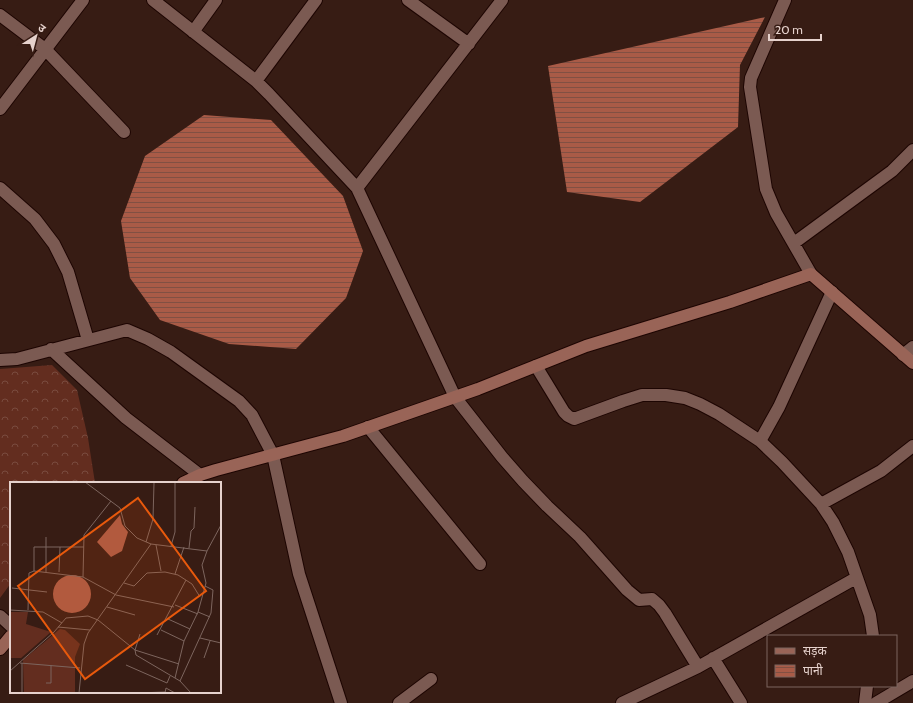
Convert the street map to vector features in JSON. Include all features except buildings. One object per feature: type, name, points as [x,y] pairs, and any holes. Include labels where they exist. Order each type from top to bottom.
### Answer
[{"type":"street","points":[[0,109],[83,0]]},
{"type":"street","points":[[153,0],[256,81],[357,188],[455,397],[502,457],[523,481],[580,537],[627,590],[639,600],[652,599],[659,605],[698,667]]},
{"type":"street","points":[[193,32],[216,0]]},
{"type":"street","points":[[256,81],[316,0]]},
{"type":"street","points":[[408,0],[468,44]]},
{"type":"street","points":[[357,188],[502,0]]},
{"type":"street","points":[[786,0],[752,78],[750,87],[766,189],[776,213],[811,274],[913,363]]},
{"type":"street","points":[[0,15],[46,49],[124,132]]},
{"type":"street","points":[[794,243],[892,172],[913,150]]},
{"type":"street","points":[[0,188],[35,219],[54,244],[68,272],[88,340]]},
{"type":"street","points":[[185,482],[216,470],[343,436],[478,389],[586,346],[730,302],[811,274]]},
{"type":"street","points":[[760,441],[779,407],[832,292]]},
{"type":"street","points":[[0,360],[16,358],[126,330],[148,339],[171,352],[239,402],[252,416],[273,455],[299,574],[341,703]]},
{"type":"street","points":[[903,355],[913,347]]},
{"type":"street","points":[[51,349],[126,418],[200,475]]},
{"type":"street","points":[[536,366],[564,412],[574,419],[642,395],[666,395],[685,398],[700,404],[719,414],[760,441],[821,504],[833,522],[848,552],[870,615],[873,635]]},
{"type":"street","points":[[368,427],[480,564]]},
{"type":"street","points":[[821,504],[881,471],[913,446]]},
{"type":"street","points":[[626,702],[698,667],[856,578]]},
{"type":"street","points":[[0,616],[10,625]]},
{"type":"street","points":[[0,649],[10,637]]},
{"type":"street","points":[[713,658],[741,703]]},
{"type":"street","points":[[399,703],[431,679]]},
{"type":"street","points":[[876,703],[913,681]]},
{"type":"street","points":[[865,703],[867,687]]},
{"type":"green space","points":[[52,365],[77,390],[88,438],[95,482],[10,482],[10,584],[0,598],[0,369]]},
{"type":"water","points":[[765,17],[740,65],[738,127],[640,202],[567,192],[548,66]]},
{"type":"water","points":[[204,115],[271,120],[343,196],[363,251],[346,298],[296,349],[229,344],[160,320],[130,278],[121,221],[145,156]]}]
